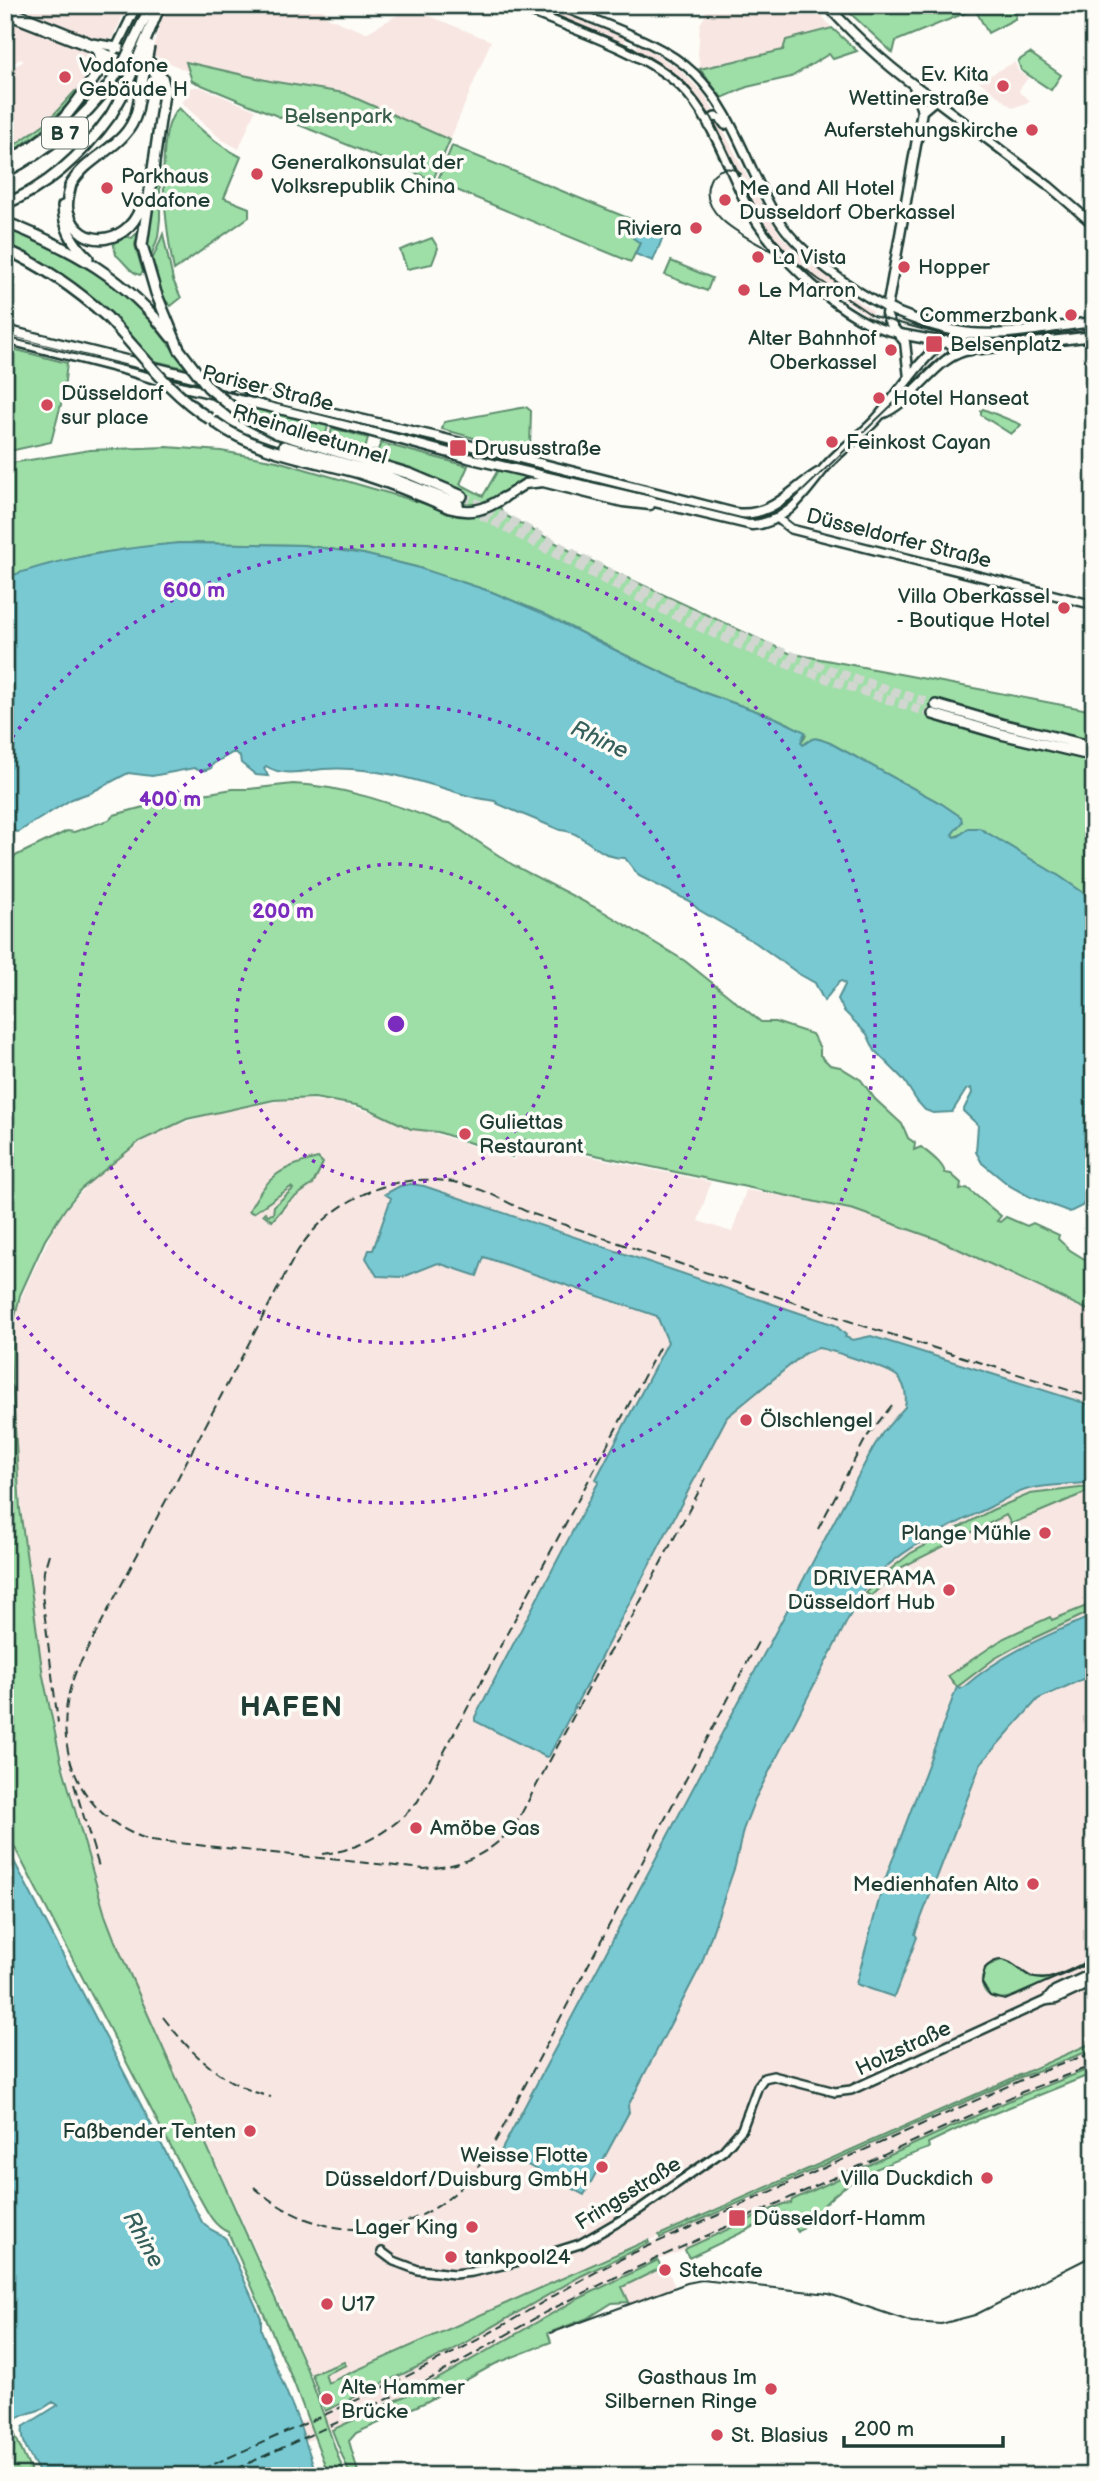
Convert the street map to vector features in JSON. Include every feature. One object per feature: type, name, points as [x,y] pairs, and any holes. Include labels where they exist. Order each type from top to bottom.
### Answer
[{"type":"highway","name":"B 7","points":[[5,172],[36,155],[87,113],[112,81],[157,7]]},
{"type":"highway","name":"B 7","points":[[5,204],[52,178],[93,140],[124,92],[157,7]]},
{"type":"highway","points":[[108,274],[78,248],[67,229],[64,206],[66,193],[84,166],[124,137],[131,128],[137,111],[146,58],[159,16],[157,7]]},
{"type":"highway","points":[[98,52],[103,66]]},
{"type":"highway","points":[[5,162],[32,147],[61,123],[83,97],[110,56]]},
{"type":"highway","points":[[71,184],[68,211],[81,231],[102,239],[113,238],[129,229],[141,206],[159,96],[159,79]]},
{"type":"highway","points":[[159,79],[165,88],[142,231],[144,260],[179,349]]},
{"type":"highway","points":[[5,222],[50,242],[108,274]]},
{"type":"highway","name":"Rheinalleetunnel","points":[[5,249],[68,284],[107,317],[164,383],[213,421],[254,438],[460,500],[398,470],[276,433],[243,416],[208,387],[153,315],[129,290],[108,274]]},
{"type":"highway","points":[[213,421],[232,435],[382,481],[450,508],[471,512],[489,507],[503,498]]},
{"type":"highway","points":[[1094,747],[935,710],[1001,734],[1094,756]]},
{"type":"main road","points":[[827,5],[864,43],[935,100],[922,111]]},
{"type":"main road","points":[[909,378],[905,342],[887,318],[887,308],[922,111],[915,86]]},
{"type":"main road","points":[[887,308],[902,315],[969,333],[995,333],[1094,322]]},
{"type":"main road","name":"Pariser Straße","points":[[5,330],[178,378]]},
{"type":"main road","points":[[897,333],[981,349]]},
{"type":"main road","points":[[777,518],[790,509],[822,470],[881,414],[909,378],[944,342],[969,333]]},
{"type":"main road","points":[[881,414],[895,407],[952,355],[964,350],[1094,336]]},
{"type":"main road","name":"Pariser Straße","points":[[5,339],[171,384],[379,434]]},
{"type":"main road","name":"Pariser Straße","points":[[150,377],[223,382],[274,399],[374,423]]},
{"type":"main road","points":[[374,423],[379,434]]},
{"type":"main road","points":[[374,423],[489,449],[568,472],[723,510],[755,514],[775,506],[822,470]]},
{"type":"main road","name":"Düsseldorfer Straße","points":[[379,434],[746,524],[762,524],[777,518]]},
{"type":"main road","name":"Düsseldorfer Straße","points":[[503,498],[525,484],[543,482],[627,503],[658,503]]},
{"type":"main road","points":[[777,518],[777,509],[788,500],[793,491]]},
{"type":"main road","points":[[765,511],[777,518]]},
{"type":"main road","name":"Holzstraße","points":[[1047,2000],[1055,1991],[1094,1973]]},
{"type":"main road","name":"Holzstraße","points":[[1047,2000],[1056,1999],[1094,1981]]},
{"type":"street","points":[[110,56],[128,28],[137,5]]},
{"type":"street","points":[[513,5],[656,68],[688,94],[709,126],[765,236],[794,267],[827,296],[881,330],[897,333]]},
{"type":"street","points":[[558,5],[629,35],[680,62],[706,87],[785,229],[806,250],[851,286],[887,308]]},
{"type":"street","points":[[5,8],[92,43],[117,47],[136,54],[152,63],[159,79]]},
{"type":"street","points":[[5,15],[144,67],[159,79]]},
{"type":"street","points":[[128,28],[129,41],[136,54]]},
{"type":"street","points":[[98,52],[117,47]]},
{"type":"street","points":[[117,47],[122,60]]},
{"type":"street","points":[[935,100],[1049,186],[1094,225]]},
{"type":"street","points":[[709,126],[712,118],[718,117],[731,129]]},
{"type":"street","points":[[870,323],[881,323],[887,318]]},
{"type":"street","name":"Düsseldorfer Straße","points":[[777,518],[792,530],[1094,605]]},
{"type":"street","name":"Holzstraße","points":[[766,2077],[835,2092],[851,2090],[1047,2000]]},
{"type":"street","name":"Fringsstraße","points":[[382,2252],[394,2261],[418,2270],[454,2274],[547,2255],[580,2244],[640,2209],[723,2151],[741,2129],[758,2086],[766,2077]]},
{"type":"shaded area","points":[[16,5],[128,5],[112,39],[95,39]]},
{"type":"shaded area","points":[[166,5],[217,5],[215,13],[219,5],[299,5],[323,10],[329,18],[366,33],[410,8],[491,41],[450,140],[344,93],[270,81],[187,63],[189,72],[151,54]]},
{"type":"shaded area","points":[[522,5],[545,5],[625,38],[624,47]]},
{"type":"shaded area","points":[[700,5],[813,5],[832,28],[786,40],[783,50],[700,69],[700,24],[707,13]]},
{"type":"shaded area","points":[[5,18],[98,54],[104,61],[73,106],[36,139],[5,159],[5,156],[39,133],[79,92],[75,91],[38,130],[5,152],[5,72],[24,61],[20,59],[5,68]]},
{"type":"shaded area","points":[[638,43],[679,69],[705,95],[762,205],[782,237],[873,311],[870,317],[797,267],[770,237],[733,171],[699,100],[668,70],[636,51]]},
{"type":"shaded area","name":"Ev. Kita Wettinerstraße","points":[[1015,62],[1018,71],[1028,78],[1019,90],[1020,93],[1031,101],[1013,108],[979,81]]},
{"type":"shaded area","points":[[191,87],[200,87],[255,110],[239,149],[221,139],[182,103]]},
{"type":"shaded area","points":[[1094,324],[1094,334],[982,346],[972,338]]},
{"type":"shaded area","points":[[301,1099],[342,1104],[368,1111],[514,1160],[521,1142],[711,1182],[698,1221],[732,1232],[746,1190],[853,1211],[939,1241],[1094,1314],[1094,2042],[317,2389],[121,1954],[106,1915],[63,1761],[44,1676],[24,1534],[16,1443],[14,1369],[17,1309],[27,1284],[66,1209],[91,1181],[128,1150],[164,1129],[210,1114]]},
{"type":"shaded area","points":[[1094,2049],[1094,2067],[1015,2098],[828,2183],[792,2203],[658,2260],[576,2300],[458,2369],[375,2411],[228,2476],[179,2476],[400,2377],[624,2254],[1021,2077]]},
{"type":"shaded area","points":[[666,2266],[674,2284],[673,2288],[630,2305],[621,2287]]},
{"type":"green space","points":[[870,5],[1020,5],[1017,7],[1015,19],[988,33],[975,9],[896,41],[893,53],[851,14]]},
{"type":"green space","points":[[832,28],[857,51],[833,59],[829,54],[791,77],[747,87],[722,98],[700,69],[783,50],[786,40]]},
{"type":"green space","points":[[1030,53],[1061,75],[1051,90],[1021,70],[1018,61]]},
{"type":"green space","name":"Belsenpark","points":[[186,62],[270,81],[344,93],[450,140],[433,180],[192,81]]},
{"type":"green space","points":[[75,91],[79,92],[39,133],[5,156],[5,152],[47,122]]},
{"type":"green space","points":[[179,108],[223,147],[241,157],[224,198],[249,208],[249,217],[174,270],[165,210],[164,160],[171,120]]},
{"type":"green space","points":[[160,144],[160,219],[158,237],[149,262],[146,251]]},
{"type":"green space","name":"Belsenpark","points":[[452,146],[640,223],[640,243],[631,262],[437,182]]},
{"type":"green space","points":[[5,226],[79,260],[131,297],[189,369],[150,360],[102,307],[62,274],[5,245]]},
{"type":"green space","points":[[138,232],[135,245],[143,272],[140,275],[116,255],[113,241],[125,236],[132,238]]},
{"type":"green space","points":[[163,234],[173,280],[181,298],[171,306],[161,296],[150,265]]},
{"type":"green space","points":[[432,238],[438,248],[432,264],[407,269],[400,250]]},
{"type":"green space","points":[[671,261],[712,278],[707,291],[665,275]]},
{"type":"green space","points":[[5,347],[67,363],[63,397],[51,442],[5,452]]},
{"type":"green space","points":[[526,407],[531,411],[530,450],[527,453],[442,429],[444,422]]},
{"type":"green space","points":[[244,408],[328,426],[324,440],[317,442],[275,429],[245,414],[247,410]]},
{"type":"green space","points":[[983,409],[1021,425],[1011,434],[981,415]]},
{"type":"green space","points":[[332,428],[368,438],[365,450],[371,452],[378,450],[381,443],[468,466],[460,484],[483,496],[498,470],[546,480],[534,481],[487,506],[458,509],[464,493],[361,451],[334,443],[330,437]]},
{"type":"green space","points":[[167,447],[221,451],[277,461],[450,511],[499,504],[503,514],[576,554],[789,653],[1094,711],[1094,900],[979,828],[954,837],[952,834],[961,817],[830,743],[816,738],[803,745],[801,742],[806,735],[776,718],[705,693],[542,613],[492,592],[416,567],[363,554],[303,545],[180,543],[94,554],[5,578],[5,464],[90,450]]},
{"type":"green space","points":[[293,784],[351,792],[450,823],[513,865],[604,912],[685,961],[761,1022],[775,1022],[812,1034],[820,1048],[820,1055],[830,1065],[840,1067],[861,1080],[875,1099],[902,1124],[908,1138],[915,1143],[914,1150],[921,1147],[932,1156],[945,1173],[951,1174],[961,1183],[960,1190],[967,1188],[1001,1216],[997,1221],[1000,1222],[1006,1217],[1027,1226],[1033,1223],[1059,1235],[1058,1239],[1070,1250],[1094,1265],[1094,1313],[939,1240],[854,1210],[520,1139],[512,1157],[438,1132],[411,1129],[356,1105],[314,1098],[274,1100],[187,1119],[140,1141],[81,1189],[45,1240],[20,1295],[14,1321],[12,1378],[20,1509],[43,1676],[61,1761],[105,1915],[115,1941],[309,2374],[345,2476],[329,2476],[294,2383],[228,2232],[210,2216],[189,2182],[5,1829],[5,949],[12,942],[10,925],[5,923],[5,861],[67,831],[74,832],[109,820],[114,815],[173,799],[233,789]]},
{"type":"green space","points":[[318,1158],[323,1163],[313,1184],[288,1202],[272,1221],[263,1214],[273,1214],[274,1206],[293,1189],[291,1187],[253,1213],[249,1211],[262,1189],[276,1175],[294,1165]]},
{"type":"green space","points":[[1088,1487],[1094,1489],[1011,1524],[1006,1515],[902,1567],[871,1596],[866,1593],[911,1553],[992,1510],[1030,1494]]},
{"type":"green space","points":[[1094,1603],[1094,1610],[1017,1646],[994,1659],[957,1687],[948,1676],[1004,1638],[1050,1617],[1052,1620]]},
{"type":"green space","points":[[1001,1960],[1011,1963],[1031,1978],[1052,1978],[1016,1996],[996,1998],[988,1995],[982,1979],[987,1966]]},
{"type":"green space","points":[[1094,2042],[1094,2049],[1021,2077],[660,2238],[659,2235]]},
{"type":"green space","points":[[1094,2067],[1094,2073],[970,2123],[928,2143],[929,2148],[866,2174],[832,2197],[798,2232],[785,2212],[689,2258],[685,2250],[1015,2098]]},
{"type":"green space","points":[[648,2240],[649,2243],[581,2276],[449,2352],[325,2411],[312,2374],[344,2362],[346,2365],[325,2374],[328,2383]]},
{"type":"green space","points":[[658,2260],[661,2268],[622,2287],[629,2302],[612,2303],[588,2318],[548,2333],[551,2342],[495,2364],[426,2402],[356,2433],[349,2441],[358,2472],[364,2475],[350,2475],[332,2430],[418,2390],[576,2300]]},
{"type":"green space","points":[[5,2413],[33,2476],[5,2476]]},
{"type":"water","points":[[641,224],[663,237],[653,261],[635,254],[640,243],[633,238]]},
{"type":"water","name":"Rhine","points":[[180,543],[303,545],[363,554],[416,567],[492,592],[542,613],[705,693],[776,718],[805,732],[801,742],[803,745],[816,738],[830,743],[961,817],[962,822],[952,834],[954,837],[968,828],[979,828],[1094,900],[1094,1187],[1082,1206],[1070,1212],[1030,1197],[1010,1186],[982,1163],[976,1152],[978,1125],[963,1111],[972,1093],[971,1088],[966,1090],[952,1112],[933,1113],[925,1110],[903,1079],[875,1051],[867,1034],[844,1011],[838,999],[844,982],[840,981],[824,1001],[815,983],[689,901],[639,876],[625,858],[607,854],[576,835],[495,801],[379,772],[342,768],[286,772],[266,766],[264,768],[268,776],[256,775],[241,763],[240,756],[234,752],[205,770],[194,768],[152,776],[128,773],[72,799],[18,832],[13,831],[5,823],[5,578],[92,554]]},
{"type":"water","points":[[411,1184],[424,1186],[835,1325],[845,1337],[853,1340],[871,1336],[1094,1406],[1094,1482],[1037,1487],[1014,1494],[937,1533],[903,1554],[861,1594],[755,1799],[701,1965],[628,2106],[629,2112],[584,2195],[501,2151],[873,1448],[905,1407],[904,1386],[897,1376],[891,1373],[818,1348],[805,1353],[727,1417],[549,1756],[546,1757],[475,1721],[475,1717],[599,1481],[596,1479],[668,1342],[657,1316],[484,1257],[477,1276],[438,1263],[403,1277],[377,1276],[366,1258],[369,1250],[373,1250],[391,1198],[385,1194]]},
{"type":"water","points":[[1094,1615],[1094,1674],[1038,1699],[981,1763],[915,1934],[917,1937],[894,1997],[856,1984],[883,1885],[957,1687],[964,1687],[993,1665],[1026,1646]]},
{"type":"water","name":"Rhine","points":[[5,1844],[202,2222],[226,2239],[261,2318],[261,2330],[298,2420],[317,2476],[41,2476],[28,2453],[23,2427],[58,2405],[53,2402],[42,2409],[18,2417],[14,2416],[5,2397]]},
{"type":"tunnel","points":[[462,496],[710,622],[822,667],[936,705]]},
{"type":"tunnel","points":[[469,509],[640,598],[727,639],[814,674],[933,714]]},
{"type":"tram line","points":[[531,5],[634,48],[686,84],[712,118],[764,226],[786,254],[818,279],[873,316],[970,342]]},
{"type":"tram line","points":[[741,174],[726,169],[712,176],[707,190],[710,203],[729,226],[783,257]]},
{"type":"tram line","points":[[5,337],[749,520],[775,514],[788,505],[948,351],[961,346],[1094,330]]},
{"type":"tram line","points":[[1094,1958],[1043,1979],[1028,1975],[1008,1961],[1001,1960],[985,1968],[982,1983],[990,1996],[1005,2000],[1094,1961]]},
{"type":"tram line","points":[[551,2333],[687,2283],[702,2280],[829,2294],[912,2322],[941,2324],[975,2315],[1094,2255]]},
{"type":"railway","points":[[706,1478],[629,1623],[603,1661],[518,1820],[499,1841],[477,1856],[452,1865],[424,1869],[150,1840],[124,1829],[103,1814],[87,1795],[75,1773],[68,1749],[65,1723],[68,1697],[76,1671],[297,1252],[329,1216],[370,1191],[417,1180],[442,1180],[466,1185],[530,1213],[864,1326],[1094,1398]]},
{"type":"railway","points":[[323,1854],[350,1848],[376,1837],[398,1821],[418,1801],[660,1346]]},
{"type":"railway","points":[[818,1529],[866,1438],[892,1405]]},
{"type":"railway","points":[[49,1554],[42,1594],[58,1723]]},
{"type":"railway","points":[[254,2187],[277,2205],[303,2218],[330,2226],[357,2229],[384,2227],[411,2220],[437,2207],[466,2182],[501,2131],[758,1642]]},
{"type":"railway","points":[[74,1784],[99,1867]]},
{"type":"railway","points":[[163,2017],[210,2067],[238,2085],[271,2097]]},
{"type":"railway","points":[[187,2476],[415,2372],[633,2253],[1035,2074],[1094,2052]]},
{"type":"railway","points":[[221,2476],[425,2382],[546,2312],[614,2278],[1022,2092],[1094,2065]]},
{"type":"place","name":"Vodafone Gebäude H","points":[[65,77]]},
{"type":"place","name":"Ev. Kita Wettinerstraße","points":[[1003,86]]},
{"type":"place","name":"Auferstehungskirche","points":[[1032,130]]},
{"type":"place","name":"Generalkonsulat der Volksrepublik China","points":[[257,174]]},
{"type":"place","name":"Parkhaus Vodafone","points":[[107,188]]},
{"type":"place","name":"Me and All Hotel Dusseldorf Oberkassel","points":[[725,200]]},
{"type":"place","name":"Riviera","points":[[696,228]]},
{"type":"place","name":"La Vista","points":[[758,257]]},
{"type":"place","name":"Hopper","points":[[904,267]]},
{"type":"place","name":"Le Marron","points":[[744,290]]},
{"type":"place","name":"Commerzbank","points":[[1071,315]]},
{"type":"place","name":"Belsenplatz","points":[[934,344]]},
{"type":"place","name":"Alter Bahnhof Oberkassel","points":[[891,350]]},
{"type":"place","name":"Hotel Hanseat","points":[[879,398]]},
{"type":"place","name":"Düsseldorf sur place","points":[[47,405]]},
{"type":"place","name":"Feinkost Cayan","points":[[832,442]]},
{"type":"place","name":"Drususstraße","points":[[458,448]]},
{"type":"place","name":"Villa Oberkassel - Boutique Hotel","points":[[1064,608]]},
{"type":"place","name":"Guliettas Restaurant","points":[[465,1134]]},
{"type":"place","name":"Ölschlengel","points":[[746,1420]]},
{"type":"place","name":"Plange Mühle","points":[[1045,1533]]},
{"type":"place","name":"DRIVERAMA Düsseldorf Hub","points":[[949,1590]]},
{"type":"place","name":"Amöbe Gas","points":[[416,1828]]},
{"type":"place","name":"Medienhafen Alto","points":[[1033,1884]]},
{"type":"place","name":"Faßbender Tenten","points":[[250,2131]]},
{"type":"place","name":"Weisse Flotte Düsseldorf/Duisburg GmbH","points":[[602,2167]]},
{"type":"place","name":"Villa Duckdich","points":[[987,2178]]},
{"type":"place","name":"Düsseldorf-Hamm","points":[[737,2218]]},
{"type":"place","name":"Lager King","points":[[472,2227]]},
{"type":"place","name":"tankpool24","points":[[451,2257]]},
{"type":"place","name":"Stehcafe","points":[[665,2270]]},
{"type":"place","name":"U17","points":[[327,2304]]},
{"type":"place","name":"Gasthaus Im Silbernen Ringe","points":[[771,2389]]},
{"type":"place","name":"Alte Hammer Brücke","points":[[327,2399]]},
{"type":"place","name":"St. Blasius","points":[[717,2435]]},
{"type":"district","name":"HAFEN","points":[[292,1706]]}]
